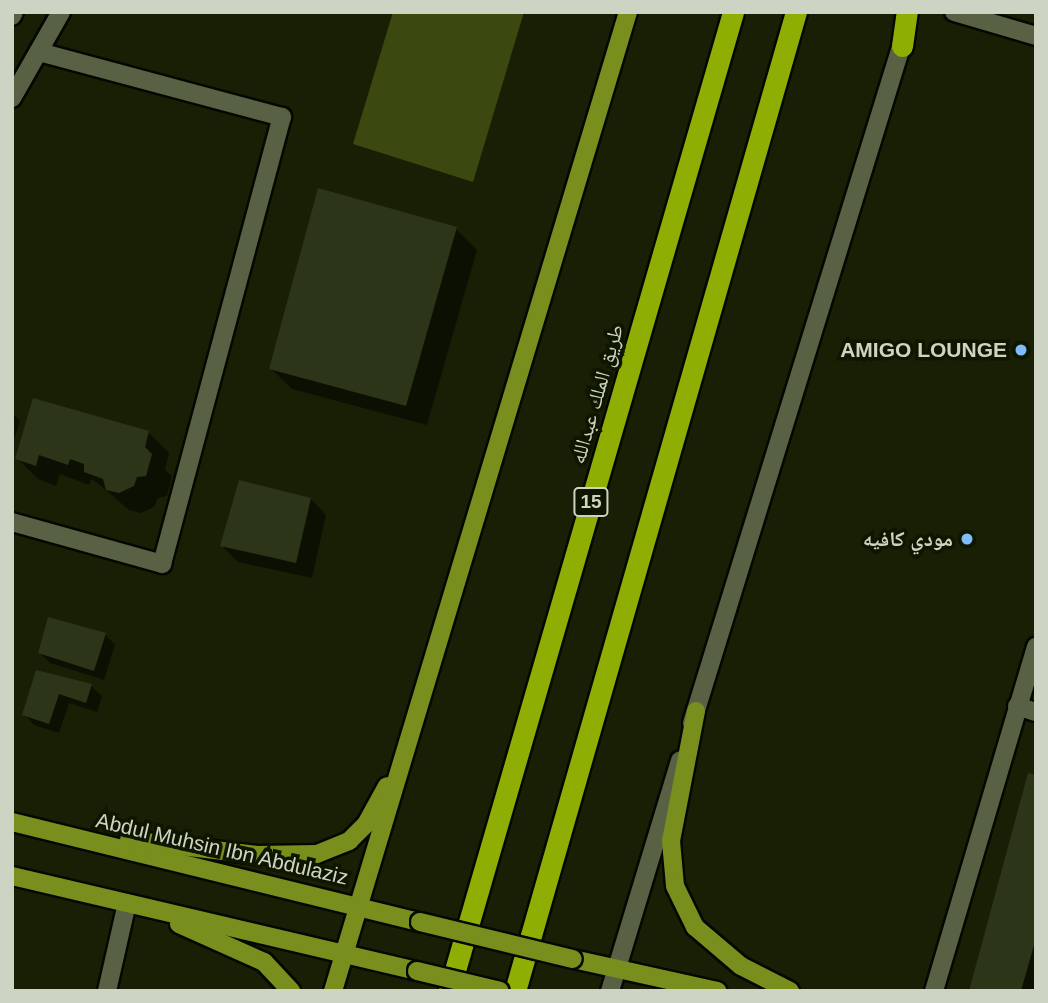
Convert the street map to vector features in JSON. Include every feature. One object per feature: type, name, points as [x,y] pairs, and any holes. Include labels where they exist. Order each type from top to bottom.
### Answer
[{"type":"highway","name":"طريق الملك عبدالله","points":[[449,991],[733,12]]},
{"type":"highway","points":[[515,991],[796,12]]},
{"type":"highway","points":[[902,46],[909,12]]},
{"type":"main road","points":[[333,991],[628,12]]},
{"type":"main road","points":[[696,711],[671,841],[675,886],[695,928],[741,966],[790,991]]},
{"type":"main road","points":[[49,831],[257,855],[317,854],[349,841],[366,824],[404,756]]},
{"type":"main road","name":"Abdul Muhsin Ibn Abdulaziz","points":[[12,822],[573,959],[616,967]]},
{"type":"main road","points":[[12,876],[500,991]]},
{"type":"main road","points":[[128,903],[264,962],[291,991]]},
{"type":"main road","points":[[616,967],[717,991]]},
{"type":"street","points":[[12,98],[61,12]]},
{"type":"street","points":[[954,12],[1036,36]]},
{"type":"street","points":[[610,991],[902,46]]},
{"type":"street","points":[[12,522],[162,564],[282,117],[39,52]]},
{"type":"street","points":[[934,991],[1036,647]]},
{"type":"street","points":[[1017,706],[1036,712]]},
{"type":"street","points":[[107,991],[128,903]]},
{"type":"green space","points":[[393,12],[524,12],[473,182],[353,144]]},
{"type":"building","points":[[318,188],[457,227],[406,406],[269,369]]},
{"type":"building","points":[[33,398],[149,431],[145,447],[152,454],[146,476],[137,477],[134,486],[119,493],[106,490],[103,479],[84,472],[84,464],[70,459],[68,465],[39,455],[36,466],[15,459]]},
{"type":"building","points":[[239,480],[311,498],[296,563],[220,546]]},
{"type":"building","points":[[48,617],[106,633],[94,671],[38,653]]},
{"type":"building","points":[[36,670],[92,684],[86,703],[59,694],[49,724],[22,715]]},
{"type":"building","points":[[1028,773],[1036,775],[1036,938],[1021,991],[969,991]]},
{"type":"place","name":"AMIGO LOUNGE","points":[[1021,350]]},
{"type":"place","name":"مودي كافيه","points":[[967,539]]}]
